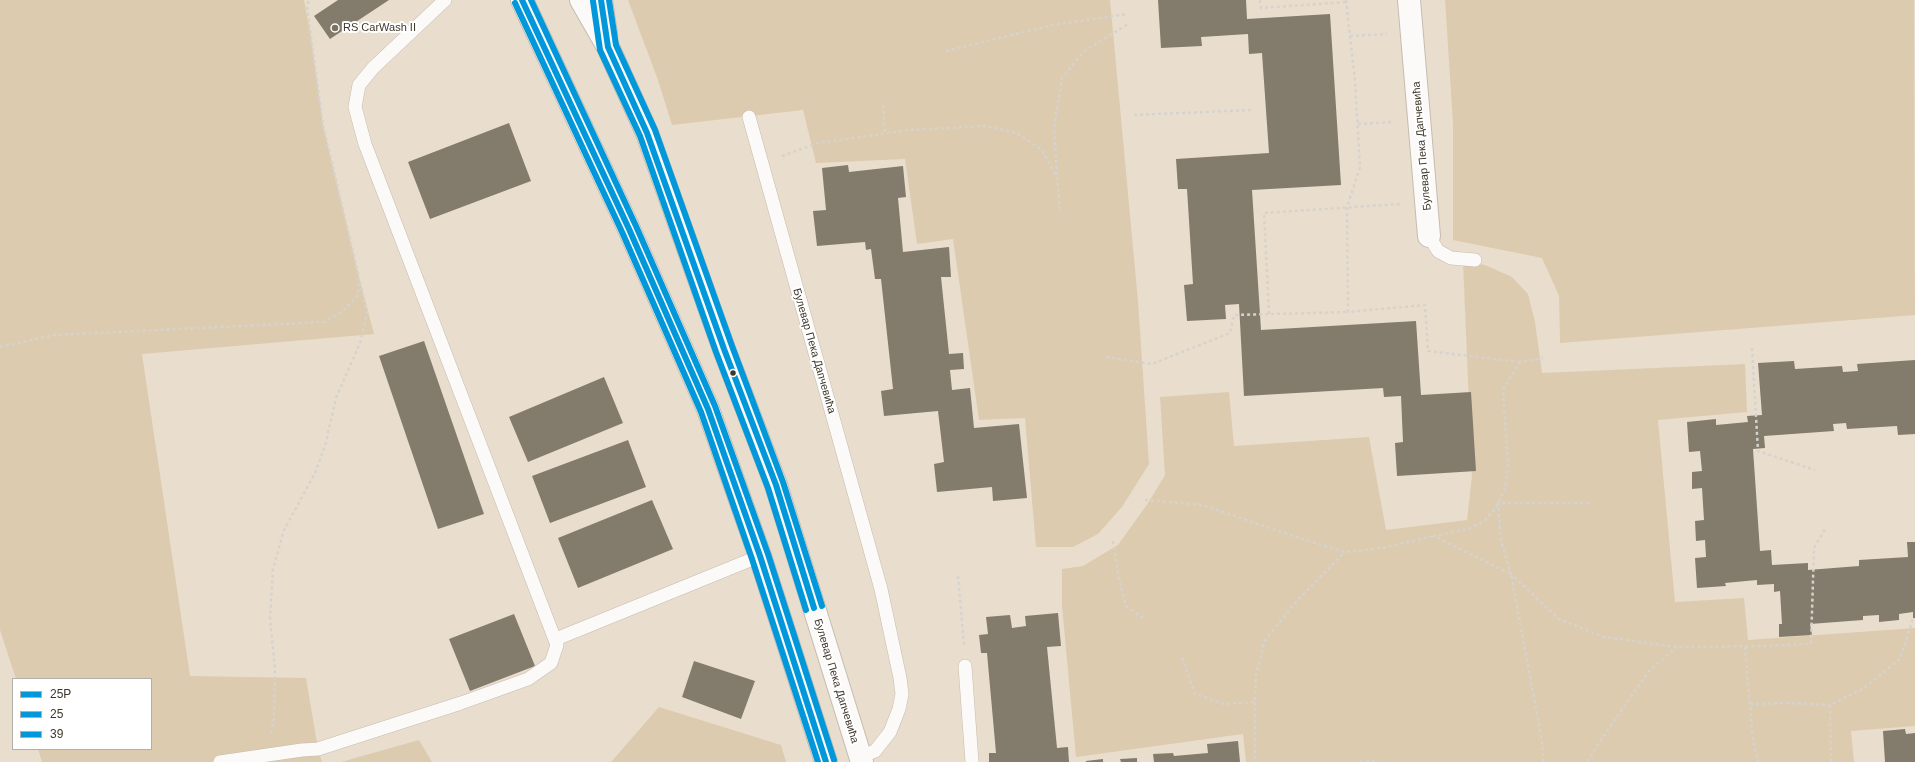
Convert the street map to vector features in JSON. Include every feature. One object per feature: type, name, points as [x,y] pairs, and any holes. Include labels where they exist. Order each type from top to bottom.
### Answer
[{"type":"street","points":[[522,0],[629,229],[708,409],[760,556],[826,762]]},
{"type":"street","name":"Булевар Пека Дапчевића","points":[[581,0],[608,47],[648,133],[724,349],[776,485],[861,760]]},
{"type":"street","points":[[601,0],[608,47]]},
{"type":"street","name":"Булевар Пека Дапчевића","points":[[1409,0],[1429,236]]},
{"type":"lane","points":[[220,762],[302,750],[318,750],[461,703],[528,678],[551,663],[557,646],[556,639],[365,144],[355,107],[359,85],[373,68],[445,0]]},
{"type":"lane","name":"Булевар Пека Дапчевића","points":[[749,117],[881,590],[900,678],[902,694],[899,709],[890,732],[875,752],[861,760]]},
{"type":"lane","name":"Булевар Пека Дапчевића","points":[[1429,236],[1438,251],[1451,258],[1475,260]]},
{"type":"lane","points":[[556,639],[760,556]]},
{"type":"lane","points":[[965,666],[972,762]]},
{"type":"path","points":[[265,756],[274,717],[274,668],[270,619],[273,570],[284,530],[315,473],[325,446],[336,398],[360,343],[367,314],[323,125],[307,7],[309,0]]},
{"type":"path","points":[[1260,0],[1260,8],[1346,1],[1358,124],[1360,167],[1347,207],[1348,312]]},
{"type":"path","points":[[946,51],[1053,25],[1127,14]]},
{"type":"path","points":[[1060,209],[1054,128],[1062,78],[1083,52],[1128,24]]},
{"type":"path","points":[[1350,36],[1360,36]]},
{"type":"path","points":[[883,105],[885,133]]},
{"type":"path","points":[[1134,115],[1253,110]]},
{"type":"path","points":[[1358,124],[1420,120]]},
{"type":"path","points":[[762,163],[818,143],[910,130],[984,126],[1017,133],[1042,150],[1057,178]]},
{"type":"path","points":[[1269,314],[1264,213],[1426,202]]},
{"type":"path","points":[[0,347],[54,336],[324,322],[343,311],[358,295],[359,277]]},
{"type":"path","points":[[1106,357],[1152,364],[1230,333],[1234,315],[1348,312],[1425,305],[1428,351],[1520,362],[1543,358]]},
{"type":"path","points":[[1752,348],[1758,451],[1815,470]]},
{"type":"path","points":[[1145,500],[1203,505],[1345,552],[1383,548],[1468,529],[1483,522],[1495,509],[1505,489],[1508,466],[1503,390],[1520,362]]},
{"type":"path","points":[[1498,503],[1590,503]]},
{"type":"path","points":[[1498,503],[1501,541],[1511,574],[1542,741],[1543,762]]},
{"type":"path","points":[[1434,536],[1511,574],[1559,619],[1604,637],[1677,646],[1745,647],[1810,644],[1814,548],[1825,529]]},
{"type":"path","points":[[1113,540],[1118,574],[1126,606],[1146,620]]},
{"type":"path","points":[[1255,762],[1256,674],[1264,642],[1294,604],[1345,552]]},
{"type":"path","points":[[958,576],[965,666]]},
{"type":"path","points":[[1750,704],[1790,703],[1830,705],[1863,690],[1900,659],[1913,618]]},
{"type":"path","points":[[1588,762],[1598,744],[1649,671],[1677,646]]},
{"type":"path","points":[[1745,647],[1753,740],[1758,762]]},
{"type":"path","points":[[1182,658],[1195,694],[1224,704],[1255,702]]},
{"type":"path","points":[[1830,705],[1831,762]]},
{"type":"path","points":[[1360,762],[1379,760]]},
{"type":"shaded area","points":[[0,0],[304,0],[311,37],[323,125],[374,334],[142,354],[190,676],[306,678],[318,749],[322,762],[42,762],[38,750],[152,750],[152,678],[16,678],[0,630]]},
{"type":"shaded area","points":[[628,0],[1110,0],[1138,301],[1149,464],[1122,507],[1098,534],[1073,547],[1036,547],[1025,418],[979,420],[953,239],[917,244],[905,159],[816,163],[803,110],[672,125],[658,80]]},
{"type":"shaded area","points":[[1445,0],[1914,0],[1915,315],[1560,343],[1559,296],[1542,258],[1453,240],[1453,123]]},
{"type":"shaded area","points":[[1463,262],[1485,265],[1512,277],[1528,294],[1535,322],[1542,373],[1745,364],[1747,412],[1658,420],[1675,602],[1744,598],[1748,640],[1915,628],[1915,726],[1851,731],[1854,762],[1246,762],[1243,734],[1076,757],[1062,606],[1062,569],[1083,566],[1118,545],[1148,503],[1165,475],[1160,397],[1229,392],[1234,446],[1369,437],[1386,530],[1467,520],[1472,476]]},
{"type":"shaded area","points":[[659,707],[781,745],[786,762],[611,762]]},
{"type":"shaded area","points":[[419,740],[432,762],[341,762]]},
{"type":"building","name":"RS CarWash II","points":[[338,0],[389,0],[330,39],[314,16]]},
{"type":"building","points":[[1158,0],[1246,0],[1247,19],[1330,14],[1341,185],[1252,190],[1261,330],[1416,321],[1421,395],[1471,392],[1476,471],[1397,476],[1395,443],[1403,442],[1401,396],[1384,397],[1383,388],[1244,396],[1239,304],[1225,305],[1226,319],[1187,321],[1184,285],[1193,284],[1187,189],[1178,189],[1176,159],[1269,153],[1262,53],[1249,54],[1248,34],[1201,37],[1202,46],[1161,48]]},
{"type":"building","points":[[509,123],[531,181],[430,219],[408,162]]},
{"type":"building","points":[[848,165],[849,172],[903,166],[906,197],[898,198],[903,252],[949,247],[951,277],[941,277],[949,354],[963,353],[964,369],[950,370],[952,390],[970,388],[974,428],[1019,424],[1027,498],[993,501],[992,487],[937,492],[934,464],[944,462],[938,411],[884,416],[881,391],[893,389],[881,279],[875,279],[871,249],[866,250],[865,242],[817,246],[813,211],[826,210],[822,168]]},
{"type":"building","points":[[424,341],[484,514],[438,529],[379,356]]},
{"type":"building","points":[[1915,360],[1915,434],[1898,435],[1897,426],[1847,429],[1846,423],[1833,424],[1834,431],[1764,436],[1765,448],[1753,449],[1760,551],[1771,550],[1772,565],[1808,563],[1808,570],[1859,566],[1859,560],[1908,557],[1907,542],[1915,542],[1915,618],[1913,618],[1913,612],[1899,614],[1899,620],[1879,622],[1879,615],[1863,616],[1863,620],[1810,624],[1812,635],[1779,637],[1779,624],[1782,624],[1780,591],[1774,592],[1774,584],[1757,585],[1757,580],[1725,583],[1726,586],[1697,588],[1695,558],[1706,557],[1705,540],[1696,541],[1695,521],[1704,520],[1702,488],[1692,489],[1692,472],[1702,471],[1700,451],[1689,452],[1687,422],[1716,419],[1716,425],[1748,422],[1747,416],[1762,415],[1758,363],[1794,361],[1795,369],[1842,366],[1843,372],[1858,371],[1857,364]]},
{"type":"building","points":[[604,377],[623,423],[528,462],[509,417]]},
{"type":"building","points":[[628,440],[646,487],[550,523],[532,476]]},
{"type":"building","points":[[652,500],[673,549],[578,588],[558,538]]},
{"type":"building","points":[[1058,613],[1061,646],[1047,647],[1057,748],[1068,747],[1069,762],[989,762],[989,753],[996,753],[987,653],[981,653],[979,635],[988,634],[986,617],[1010,615],[1012,628],[1026,626],[1025,616]]},
{"type":"building","points":[[514,614],[535,666],[470,691],[449,639]]},
{"type":"building","points":[[694,661],[755,681],[741,719],[682,697]]},
{"type":"building","points":[[1905,729],[1906,734],[1915,733],[1915,762],[1885,762],[1883,731]]},
{"type":"building","points":[[1238,741],[1240,762],[1154,762],[1153,754],[1173,753],[1174,756],[1208,753],[1207,744]]},
{"type":"building","points":[[1137,758],[1137,762],[1121,762],[1120,759]]},
{"type":"building","points":[[1103,759],[1103,762],[1086,762],[1086,761]]},
{"type":"transit line","name":"25P","points":[[522,0],[629,229],[708,409],[760,556],[826,762]]},
{"type":"transit line","name":"39","points":[[531,0],[636,226],[715,406],[768,554],[834,760]]},
{"type":"transit line","name":"25P","points":[[601,0],[608,47],[647,133],[724,349],[776,485],[814,608]]},
{"type":"transit line","name":"39","points":[[609,0],[616,45],[655,130],[732,346],[783,482],[822,606]]},
{"type":"transit line","name":"25","points":[[593,1],[600,50],[640,136],[716,352],[768,488],[806,610]]},
{"type":"transit line","name":"25","points":[[515,3],[622,232],[701,412],[752,559],[818,762]]},
{"type":"place","name":"RS CarWash II","points":[[335,28]]}]
